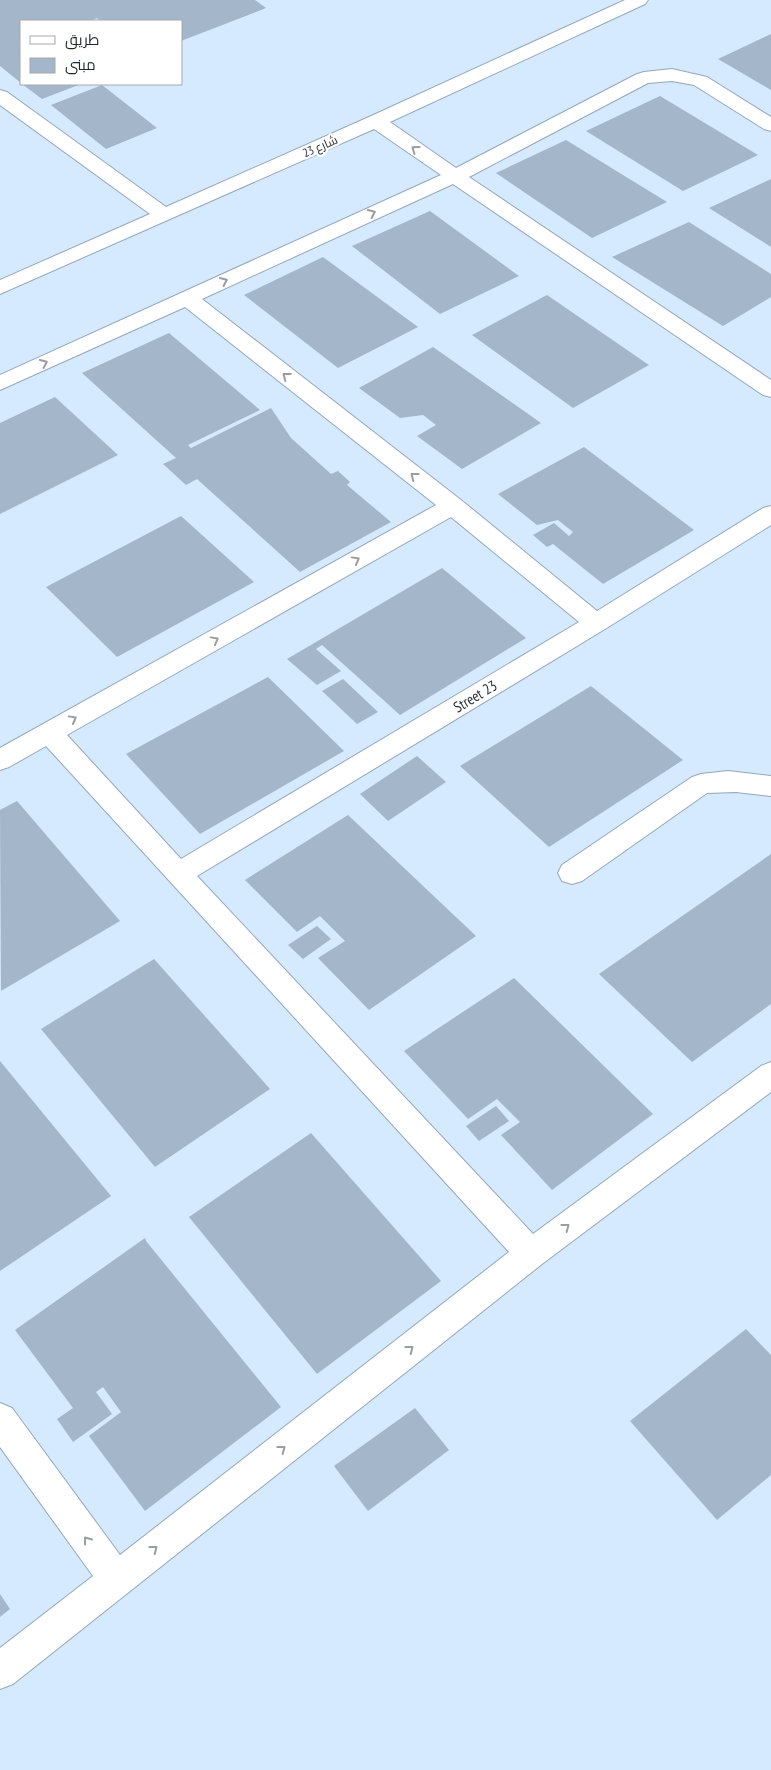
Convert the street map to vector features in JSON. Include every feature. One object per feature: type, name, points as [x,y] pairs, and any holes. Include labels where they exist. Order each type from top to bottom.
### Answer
[{"type":"street","name":"شارع 23","points":[[0,288],[376,121],[639,0]]},
{"type":"street","points":[[0,383],[455,176],[633,83],[658,76],[687,77],[700,81],[771,125]]},
{"type":"street","points":[[0,96],[164,215]]},
{"type":"street","points":[[376,121],[771,390]]},
{"type":"street","points":[[187,298],[452,506],[596,623]]},
{"type":"street","points":[[0,760],[452,506]]},
{"type":"street","name":"Street 23","points":[[178,874],[596,623],[771,514]]},
{"type":"street","points":[[49,732],[178,874],[531,1254]]},
{"type":"street","points":[[572,873],[701,784],[725,780],[750,781],[771,786]]},
{"type":"street","points":[[0,1670],[531,1254],[771,1075]]},
{"type":"street","points":[[0,1419],[116,1579]]},
{"type":"shaded area","points":[[0,0],[771,0],[771,1770],[0,1770]]},
{"type":"building","points":[[0,0],[255,0],[266,8],[182,41],[182,20],[100,20],[97,18],[92,20],[20,20],[20,82],[0,66]]},
{"type":"building","points":[[771,34],[771,90],[718,59]]},
{"type":"building","points":[[23,85],[78,85],[42,99]]},
{"type":"building","points":[[102,85],[157,128],[106,149],[51,105]]},
{"type":"building","points":[[660,96],[758,155],[683,191],[586,131]]},
{"type":"building","points":[[566,140],[667,202],[592,238],[496,173]]},
{"type":"building","points":[[771,179],[771,247],[709,208]]},
{"type":"building","points":[[430,211],[519,276],[440,314],[352,246]]},
{"type":"building","points":[[689,222],[771,274],[771,297],[723,326],[612,257]]},
{"type":"building","points":[[323,257],[418,327],[338,368],[244,295]]},
{"type":"building","points":[[547,295],[649,365],[573,408],[472,335]]},
{"type":"building","points":[[169,333],[260,410],[188,445],[191,448],[271,408],[291,438],[331,474],[338,471],[350,482],[347,485],[391,522],[300,572],[197,479],[186,485],[163,464],[176,458],[82,373]]},
{"type":"building","points":[[433,347],[541,423],[462,469],[417,436],[436,425],[423,415],[400,418],[359,388]]},
{"type":"building","points":[[55,397],[118,455],[0,514],[0,423]]},
{"type":"building","points":[[584,447],[694,530],[603,584],[553,544],[547,547],[533,535],[554,523],[569,536],[573,532],[558,520],[537,525],[498,494]]},
{"type":"building","points":[[181,516],[254,582],[117,657],[46,587]]},
{"type":"building","points":[[442,568],[526,638],[400,715],[322,645],[316,649],[341,671],[317,685],[287,659]]},
{"type":"building","points":[[268,677],[344,751],[200,834],[126,754]]},
{"type":"building","points":[[343,679],[378,712],[357,724],[322,691]]},
{"type":"building","points":[[591,686],[683,760],[549,847],[460,766]]},
{"type":"building","points":[[417,756],[446,782],[388,821],[360,794]]},
{"type":"building","points":[[17,801],[120,921],[1,991],[0,810]]},
{"type":"building","points":[[348,815],[476,936],[369,1010],[318,958],[345,941],[320,916],[297,932],[245,880]]},
{"type":"building","points":[[771,854],[771,1004],[692,1062],[599,974]]},
{"type":"building","points":[[317,926],[331,939],[303,959],[288,945]]},
{"type":"building","points":[[154,959],[270,1089],[155,1167],[41,1029]]},
{"type":"building","points":[[514,978],[653,1114],[552,1190],[501,1135],[520,1122],[497,1099],[468,1119],[404,1051]]},
{"type":"building","points":[[0,1061],[111,1196],[0,1271]]},
{"type":"building","points":[[496,1106],[509,1121],[479,1141],[466,1126]]},
{"type":"building","points":[[311,1133],[441,1281],[317,1374],[189,1217]]},
{"type":"building","points":[[145,1238],[281,1407],[145,1511],[89,1436],[121,1412],[103,1387],[96,1392],[112,1414],[73,1442],[57,1419],[73,1408],[15,1330]]},
{"type":"building","points":[[746,1329],[771,1355],[771,1475],[717,1520],[630,1421]]},
{"type":"building","points":[[415,1408],[449,1450],[368,1511],[334,1466]]},
{"type":"building","points":[[0,1594],[10,1609],[0,1617]]}]
